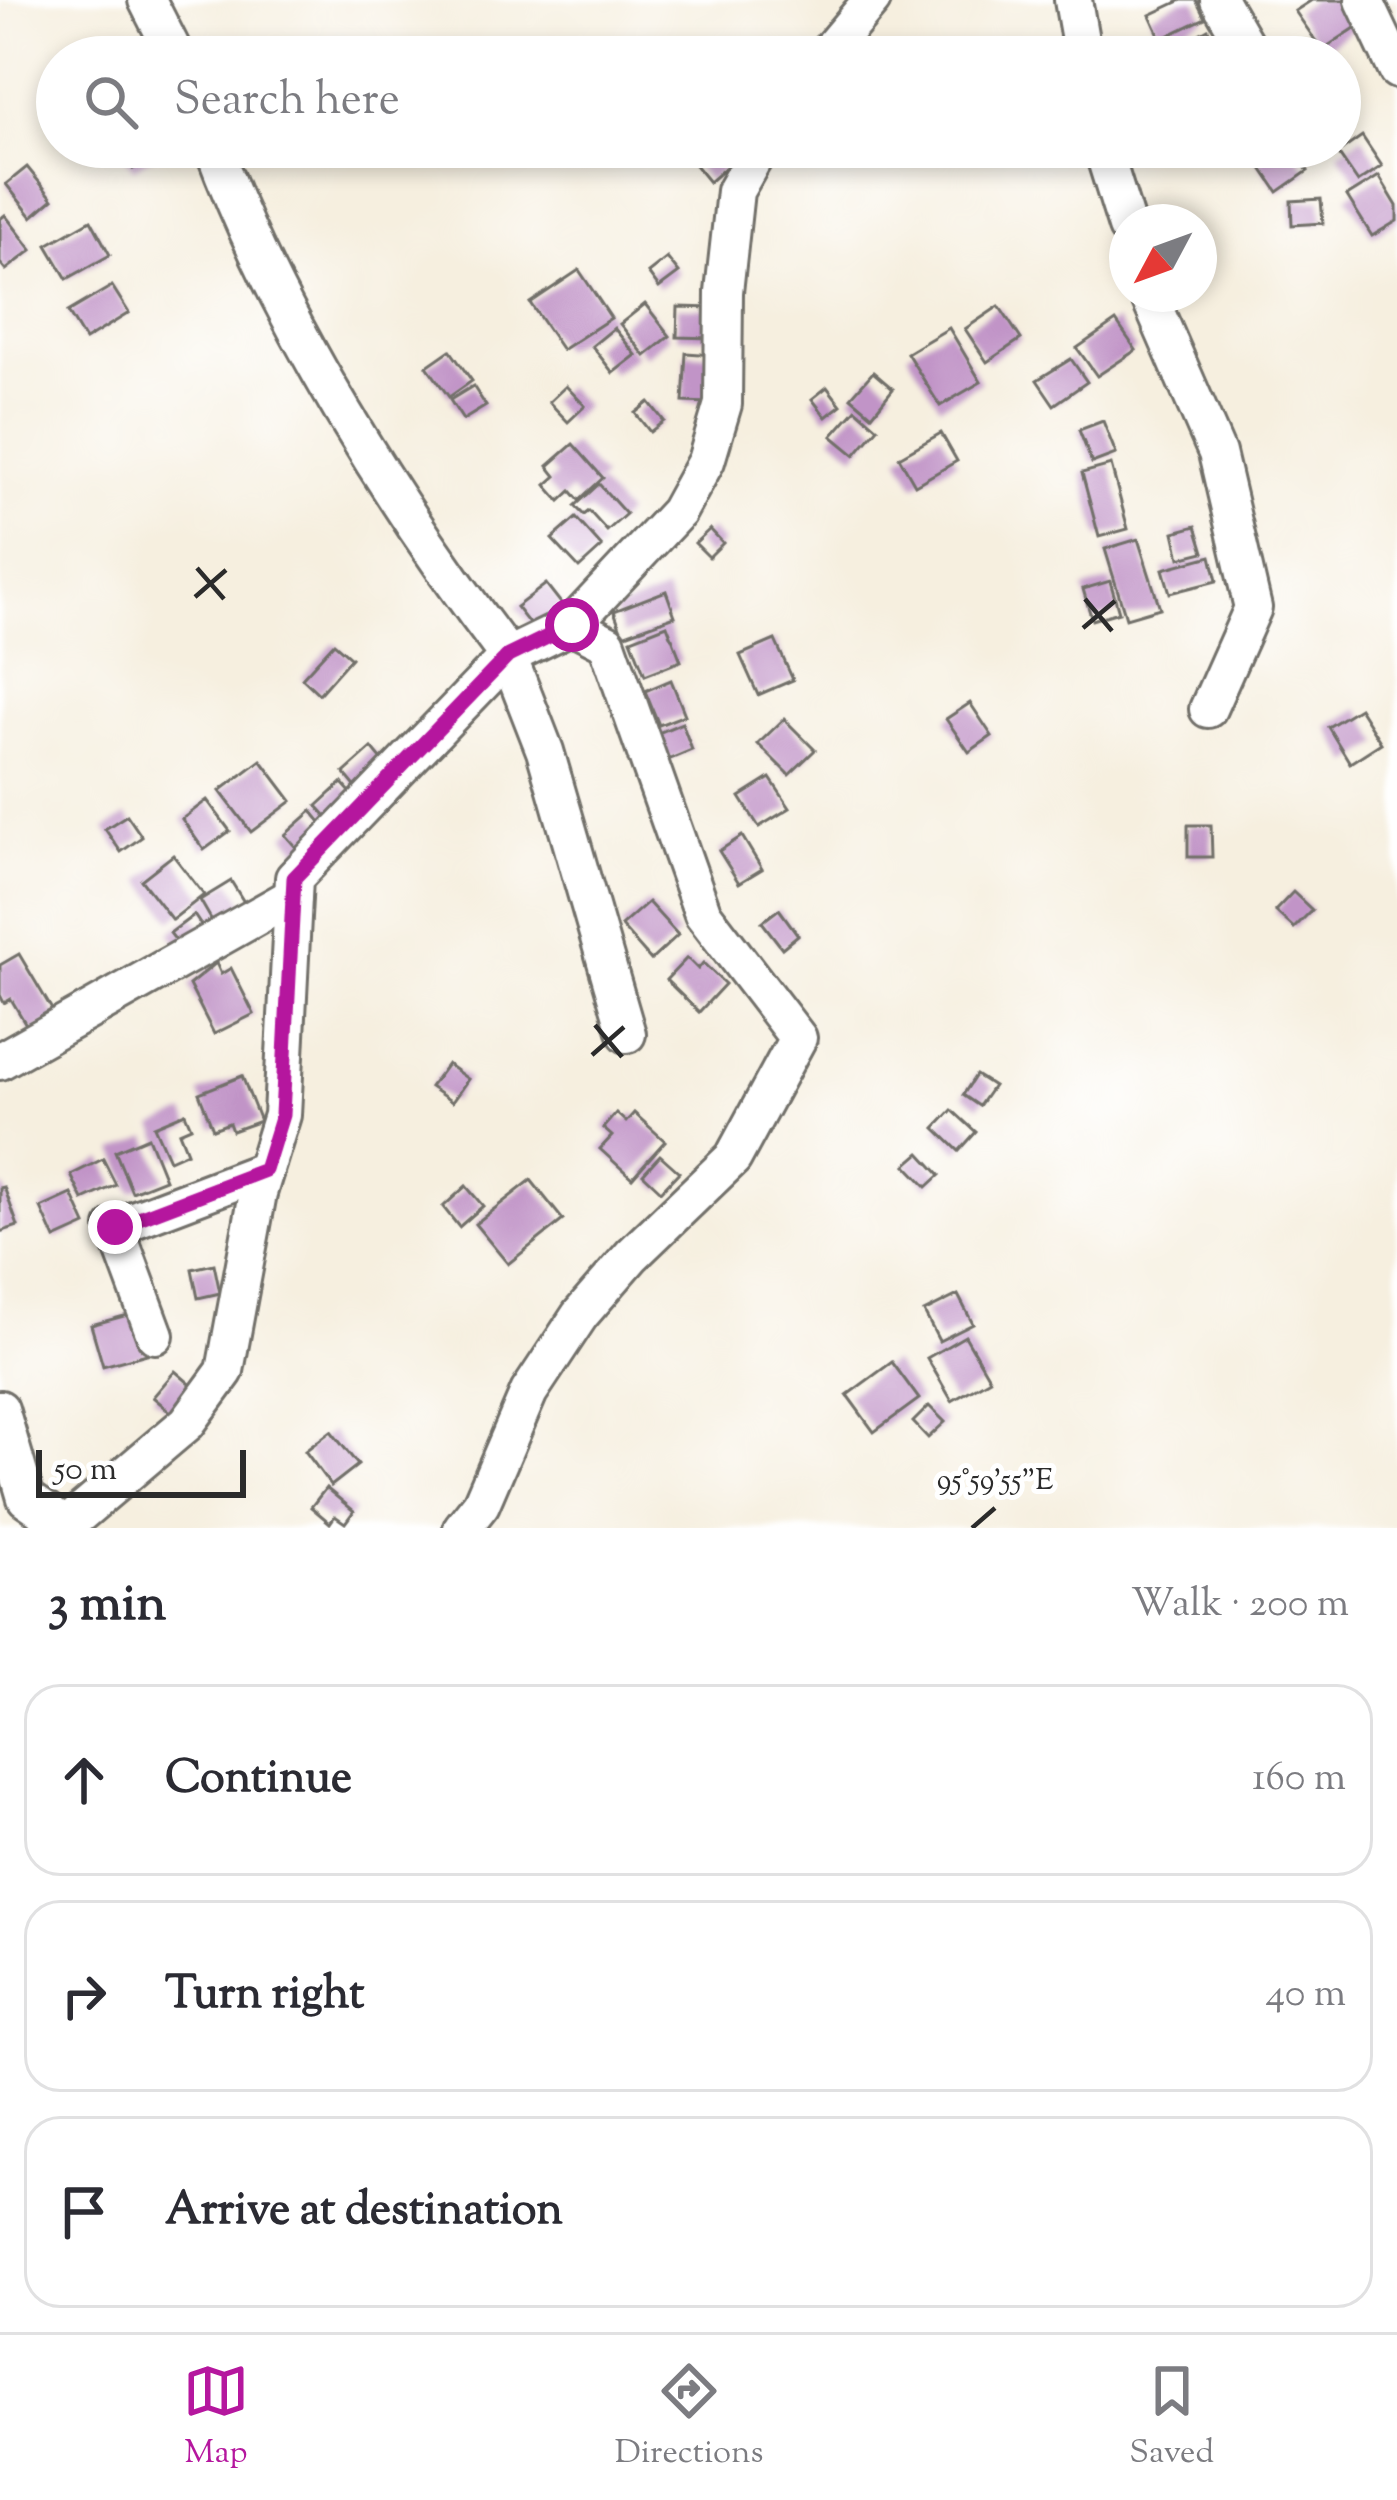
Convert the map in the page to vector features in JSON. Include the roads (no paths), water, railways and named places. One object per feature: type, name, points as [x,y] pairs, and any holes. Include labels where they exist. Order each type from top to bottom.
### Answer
[{"type":"street","points":[[147,0],[165,36]]},
{"type":"street","points":[[842,36],[872,0]]},
{"type":"street","points":[[1073,0],[1079,36]]},
{"type":"street","points":[[1219,0],[1240,36]]},
{"type":"street","points":[[1364,0],[1397,70]]},
{"type":"street","points":[[222,168],[271,285],[444,571],[508,656],[544,751],[626,1034]]},
{"type":"street","points":[[0,1409],[26,1498],[64,1527],[188,1423],[225,1371],[265,1170],[282,1115],[294,878],[508,656],[572,625],[678,512],[706,461],[723,404],[724,292],[735,191],[748,168]]},
{"type":"street","points":[[1109,168],[1120,204]]},
{"type":"street","points":[[1156,312],[1217,453],[1253,608],[1208,710]]},
{"type":"street","points":[[462,1528],[481,1504],[529,1392],[580,1316],[632,1255],[733,1158],[798,1038],[703,914],[607,643],[572,625]]},
{"type":"street","points":[[0,1061],[292,896]]},
{"type":"street","points":[[155,1335],[115,1227],[265,1170]]}]
